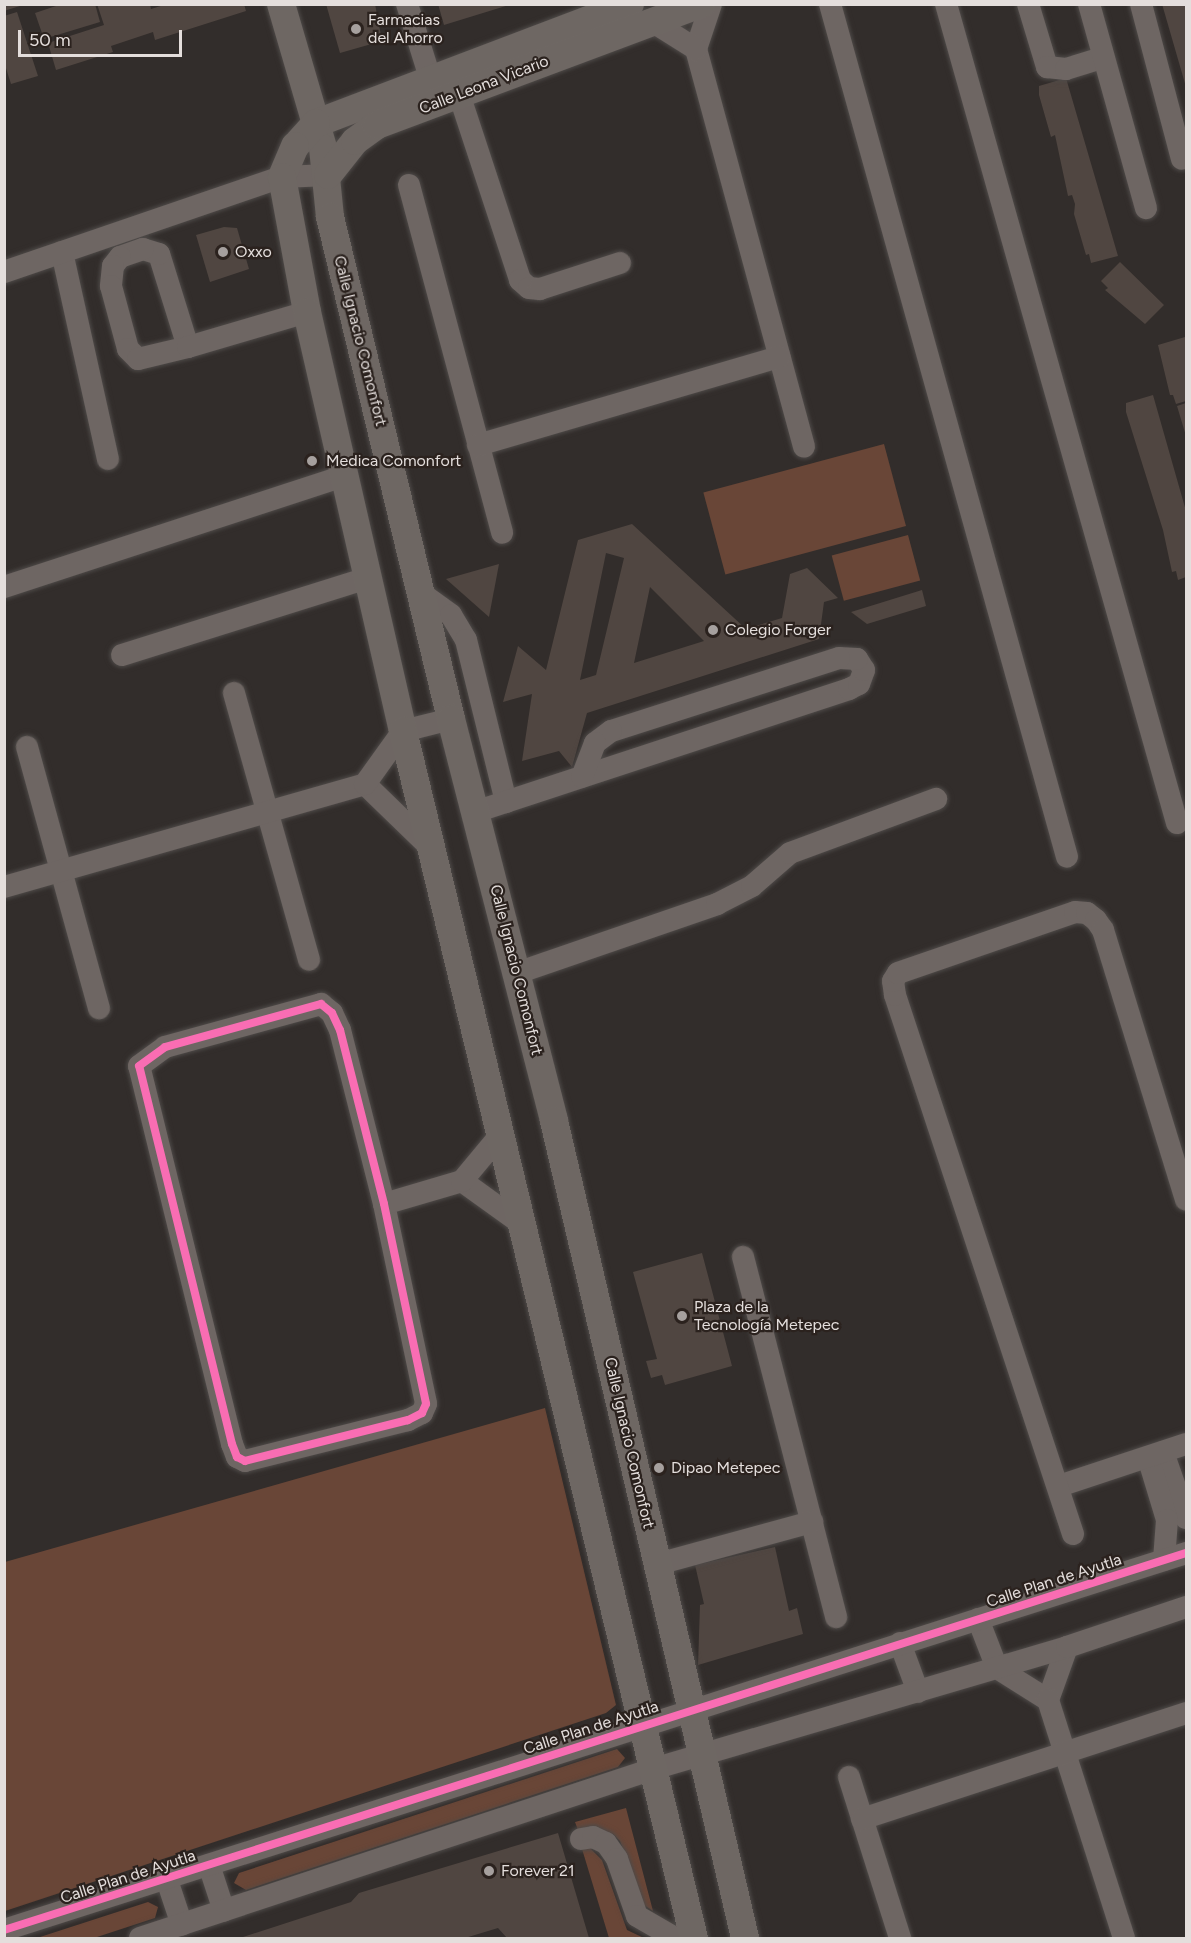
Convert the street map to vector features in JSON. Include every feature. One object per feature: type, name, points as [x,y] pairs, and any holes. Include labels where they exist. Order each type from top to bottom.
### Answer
[{"type":"main road","name":"Calle Ignacio Comonfort","points":[[281,4],[316,123],[328,175],[330,217],[451,719],[517,973],[745,1938]]},
{"type":"main road","name":"Calle Leona Vicario","points":[[328,175],[355,141],[377,125],[459,94],[597,30],[630,4]]},
{"type":"main road","name":"Calle Leona Vicario","points":[[282,177],[295,146],[316,123],[430,81],[597,30],[652,22],[701,4]]},
{"type":"main road","points":[[282,177],[307,312],[403,731],[502,1133],[641,1726],[694,1938]]},
{"type":"street","points":[[407,4],[430,81]]},
{"type":"street","points":[[711,4],[696,49],[804,447]]},
{"type":"street","points":[[830,4],[1067,857]]},
{"type":"street","points":[[946,4],[1177,823]]},
{"type":"street","points":[[1028,4],[1047,66],[1066,69],[1103,58]]},
{"type":"street","points":[[1089,4],[1146,208]]},
{"type":"street","points":[[1142,4],[1182,159]]},
{"type":"street","points":[[652,22],[696,49]]},
{"type":"street","points":[[459,94],[520,280],[529,288],[540,289],[620,263]]},
{"type":"street","points":[[4,272],[282,177],[328,175]]},
{"type":"street","points":[[409,185],[502,533]]},
{"type":"street","points":[[188,347],[159,254],[143,249],[120,257],[113,266],[111,286],[132,356],[144,359],[188,347],[307,312]]},
{"type":"street","points":[[62,252],[108,459]]},
{"type":"street","points":[[478,446],[779,357]]},
{"type":"street","points":[[4,587],[344,476]]},
{"type":"street","points":[[122,655],[368,578]]},
{"type":"street","points":[[421,593],[451,615],[466,640],[506,802]]},
{"type":"street","points":[[475,812],[506,802],[582,777],[849,689],[859,684],[864,670],[857,659],[839,658],[611,731],[595,744],[582,777]]},
{"type":"street","points":[[234,693],[309,960]]},
{"type":"street","points":[[4,887],[365,784],[403,731],[451,719]]},
{"type":"street","points":[[27,747],[99,1008]]},
{"type":"street","points":[[365,784],[431,848]]},
{"type":"street","points":[[517,973],[717,904],[752,886],[790,854],[936,799]]},
{"type":"street","points":[[1073,1534],[895,995],[893,981],[898,973],[1075,912],[1087,913],[1096,920],[1102,930],[1186,1199]]},
{"type":"street","points":[[321,1005],[332,1012],[340,1030],[384,1204],[426,1389],[426,1404],[422,1413],[260,1460],[237,1457],[139,1066],[165,1047],[321,1005]]},
{"type":"street","points":[[384,1204],[462,1181],[502,1133]]},
{"type":"street","points":[[462,1181],[523,1225]]},
{"type":"street","points":[[743,1257],[836,1617]]},
{"type":"street","points":[[1059,1486],[1186,1444]]},
{"type":"street","points":[[1156,1454],[1179,1518],[1164,1560]]},
{"type":"street","points":[[658,1564],[812,1522]]},
{"type":"street","name":"Calle Plan de Ayutla","points":[[4,1930],[167,1880],[641,1726],[1186,1553]]},
{"type":"street","points":[[140,1938],[653,1769],[1067,1647],[1186,1607]]},
{"type":"street","name":"Calle Plan de Ayutla","points":[[978,1619],[997,1668]]},
{"type":"street","points":[[900,1643],[918,1692]]},
{"type":"street","points":[[1067,1647],[1048,1700],[1124,1938]]},
{"type":"street","points":[[997,1668],[1048,1700]]},
{"type":"street","points":[[862,1818],[1186,1713]]},
{"type":"street","points":[[849,1777],[900,1938]]},
{"type":"street","points":[[581,1839],[593,1837],[606,1843],[617,1859],[637,1916],[675,1938]]},
{"type":"street","name":"Calle Plan de Ayutla","points":[[209,1865],[224,1911]]},
{"type":"street","name":"Calle Plan de Ayutla","points":[[167,1880],[182,1925]]},
{"type":"shaded area","points":[[884,444],[906,526],[725,575],[703,492]]},
{"type":"shaded area","points":[[908,535],[920,580],[844,601],[832,555]]},
{"type":"shaded area","points":[[545,1408],[616,1705],[606,1713],[5,1911],[5,1562]]},
{"type":"shaded area","points":[[617,1749],[625,1758],[618,1767],[246,1890],[234,1883],[239,1873]]},
{"type":"shaded area","points":[[626,1808],[653,1911],[644,1905],[620,1841],[613,1834],[578,1830],[575,1822]]},
{"type":"shaded area","points":[[590,1848],[602,1860],[627,1930],[644,1938],[609,1938],[582,1849]]},
{"type":"shaded area","points":[[148,1902],[158,1907],[155,1918],[94,1938],[37,1938]]},
{"type":"building","points":[[4,4],[23,4],[23,5],[4,11]]},
{"type":"building","points":[[62,4],[95,4],[100,22],[44,39],[35,13]]},
{"type":"building","points":[[97,4],[150,4],[151,9],[167,4],[244,4],[246,11],[155,40],[153,32],[111,46],[113,52],[56,70],[48,43],[104,25]]},
{"type":"building","name":"Farmacias del Ahorro","points":[[326,4],[375,4],[382,41],[340,53]]},
{"type":"building","points":[[438,4],[509,4],[509,5],[444,25]]},
{"type":"building","points":[[1162,4],[1186,4],[1186,87]]},
{"type":"building","points":[[17,12],[38,76],[11,84],[4,62],[4,16]]},
{"type":"building","points":[[1066,78],[1118,256],[1091,263],[1089,254],[1086,255],[1074,214],[1075,204],[1072,195],[1068,196],[1055,135],[1051,137],[1039,95],[1039,86]]},
{"type":"building","name":"Oxxo","points":[[224,227],[237,228],[249,269],[210,282],[196,235]]},
{"type":"building","points":[[1120,262],[1164,305],[1145,324],[1105,290],[1108,288],[1101,281]]},
{"type":"building","points":[[1185,337],[1186,401],[1176,404],[1173,395],[1170,395],[1158,345]]},
{"type":"building","points":[[1153,395],[1186,511],[1186,577],[1178,580],[1176,571],[1172,572],[1163,530],[1126,412],[1126,403]]},
{"type":"building","points":[[1186,403],[1186,436],[1177,406]]},
{"type":"building","points":[[632,524],[746,629],[782,618],[790,574],[807,568],[838,598],[824,602],[819,639],[587,713],[572,767],[559,751],[522,761],[532,694],[503,702],[518,646],[546,670],[578,540]],"holes":[[[606,553],[624,558],[596,675],[580,680]],[[650,587],[704,641],[634,663]]]},
{"type":"building","points":[[499,564],[489,617],[446,579]]},
{"type":"building","points":[[922,590],[926,606],[867,624],[851,612]]},
{"type":"building","name":"Plaza de la Tecnología Metepec","points":[[702,1253],[732,1366],[665,1385],[662,1375],[651,1378],[646,1361],[657,1359],[633,1272]]},
{"type":"building","points":[[775,1547],[789,1611],[797,1608],[803,1634],[698,1665],[700,1605],[704,1604],[695,1565]]},
{"type":"building","points":[[558,1833],[589,1938],[507,1938],[498,1928],[465,1938],[240,1938],[351,1902],[359,1893]]},
{"type":"cycle path","points":[[321,1004],[332,1013],[340,1030],[384,1204],[426,1404],[422,1413],[408,1420],[245,1461],[237,1457],[232,1444],[139,1066],[165,1047],[321,1004]]},
{"type":"cycle path","points":[[4,1930],[1186,1553]]},
{"type":"place","name":"Farmacias del Ahorro","points":[[356,29]]},
{"type":"place","name":"Oxxo","points":[[223,252]]},
{"type":"place","name":"Medica Comonfort","points":[[312,461]]},
{"type":"place","name":"Colegio Forger","points":[[713,630]]},
{"type":"place","name":"Plaza de la Tecnología Metepec","points":[[682,1316]]},
{"type":"place","name":"Dipao Metepec","points":[[659,1468]]},
{"type":"place","name":"Forever 21","points":[[489,1871]]}]
